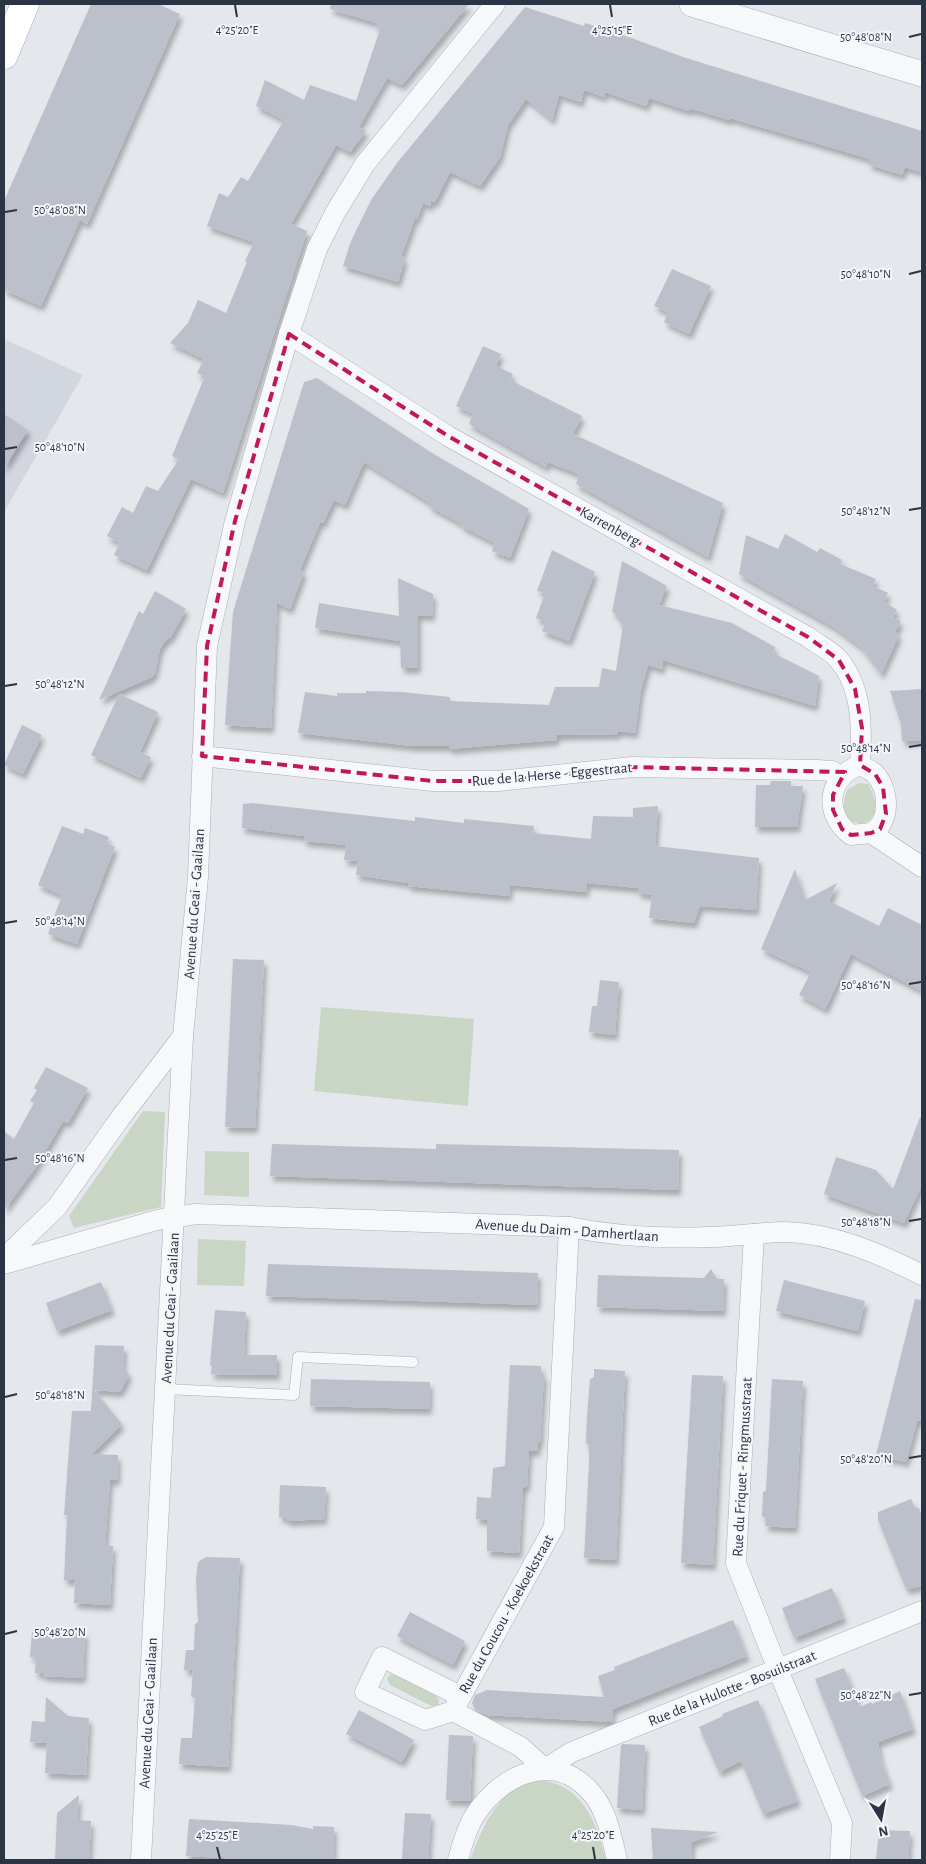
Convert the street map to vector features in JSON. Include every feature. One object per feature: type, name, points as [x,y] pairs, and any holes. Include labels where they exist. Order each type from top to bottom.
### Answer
[{"type":"main road","points":[[4,55],[24,4]]},
{"type":"street","name":"Avenue du Geai - Gaailaan","points":[[141,1860],[183,1036],[198,877],[207,646],[234,521],[289,334],[317,249],[335,213],[360,172],[495,4]]},
{"type":"street","points":[[692,4],[922,74]]},
{"type":"street","name":"Karrenberg","points":[[289,334],[448,436],[799,632],[839,660],[855,689],[862,728],[860,765]]},
{"type":"street","name":"Rue de la Herse - Eggestraat","points":[[202,756],[433,781],[499,781],[632,767],[824,770],[832,771],[840,778]]},
{"type":"street","points":[[860,765],[875,774],[883,787],[885,798],[886,814],[880,828],[871,833],[851,835],[836,821],[833,810],[833,795],[835,785],[840,778],[848,770],[860,765]]},
{"type":"street","points":[[871,833],[922,867]]},
{"type":"street","points":[[4,1258],[57,1207],[183,1036]]},
{"type":"street","name":"Avenue du Daim - Damhertlaan","points":[[4,1264],[157,1220],[196,1214],[569,1227],[615,1235],[709,1238],[786,1232],[830,1239],[874,1252],[922,1275]]},
{"type":"street","name":"Rue du Coucou - Koekoekstraat","points":[[545,1769],[522,1747],[456,1704],[554,1527],[569,1227]]},
{"type":"street","name":"Rue du Friquet - Ringmusstraat","points":[[754,1234],[736,1563],[778,1670],[842,1823],[840,1860]]},
{"type":"street","name":"Rue de la Hulotte - Bosuilstraat","points":[[545,1769],[572,1752],[922,1611]]},
{"type":"street","points":[[458,1860],[472,1820],[487,1801],[504,1784],[526,1772],[545,1769],[562,1772],[588,1789],[604,1815],[617,1860]]},
{"type":"lane","points":[[165,1389],[294,1395],[298,1357],[413,1362]]},
{"type":"highlighted area","points":[[289,334],[448,436],[808,637],[839,660],[855,689],[862,728],[860,765],[875,774],[883,787],[886,814],[880,829],[871,833],[851,835],[842,829],[833,810],[833,795],[845,772],[632,767],[499,781],[433,781],[202,756],[207,646],[235,521]]},
{"type":"shaded area","points":[[4,339],[83,375],[4,512]]},
{"type":"green space","points":[[859,783],[868,784],[875,801],[874,813],[869,820],[862,823],[853,822],[847,816],[844,805],[847,790]]},
{"type":"green space","points":[[321,1007],[474,1019],[468,1106],[314,1091]]},
{"type":"green space","points":[[143,1111],[165,1112],[161,1207],[74,1228],[69,1216]]},
{"type":"green space","points":[[205,1151],[249,1152],[249,1197],[204,1195]]},
{"type":"green space","points":[[198,1239],[246,1241],[244,1286],[197,1285]]},
{"type":"green space","points":[[390,1675],[396,1675],[436,1696],[439,1701],[438,1705],[431,1706],[390,1685],[387,1679]]},
{"type":"green space","points":[[547,1781],[571,1792],[588,1811],[594,1822],[606,1860],[470,1860],[484,1826],[506,1796],[527,1783]]},
{"type":"building","points":[[91,4],[158,4],[180,14],[87,224],[80,220],[41,306],[4,290],[4,201]]},
{"type":"building","points":[[331,4],[469,4],[402,85],[387,78],[359,127],[366,131],[350,152],[336,145],[291,224],[307,231],[223,493],[191,479],[147,570],[114,555],[120,543],[107,536],[122,507],[133,513],[146,486],[158,491],[179,459],[172,456],[205,376],[197,373],[204,359],[170,343],[188,323],[198,300],[226,313],[247,262],[245,261],[254,242],[207,226],[219,193],[228,197],[241,177],[248,181],[284,120],[256,106],[265,80],[304,100],[310,85],[356,101],[380,29],[375,27],[377,23],[330,9]]},
{"type":"building","points":[[525,7],[584,26],[585,23],[612,31],[683,57],[922,131],[922,172],[905,167],[902,175],[868,164],[870,159],[730,118],[729,120],[700,111],[689,109],[689,111],[649,98],[646,106],[605,92],[604,97],[584,90],[581,102],[559,95],[552,120],[526,99],[508,125],[500,157],[480,186],[450,172],[435,202],[431,201],[430,206],[423,203],[417,219],[415,218],[401,257],[405,258],[398,282],[343,266],[351,241],[371,200],[397,163]]},
{"type":"building","points":[[672,269],[711,286],[689,334],[664,322],[668,312],[654,306]]},
{"type":"building","points":[[483,346],[501,354],[496,366],[513,374],[510,380],[582,416],[573,434],[723,503],[708,557],[576,484],[579,474],[548,462],[546,467],[469,424],[473,414],[456,406]]},
{"type":"building","points":[[317,378],[432,453],[529,509],[510,558],[492,551],[495,543],[461,526],[462,524],[429,506],[430,503],[364,462],[345,505],[334,500],[323,523],[320,522],[300,570],[304,572],[290,609],[277,603],[271,728],[225,725],[233,612],[304,382]]},
{"type":"building","points":[[4,414],[28,430],[4,468]]},
{"type":"building","points":[[785,534],[817,552],[820,548],[842,560],[840,564],[876,579],[873,586],[888,593],[884,602],[897,610],[893,617],[901,621],[895,632],[899,635],[881,674],[861,647],[834,627],[739,574],[746,535],[778,549]]},
{"type":"building","points":[[552,550],[595,572],[569,641],[542,631],[546,622],[536,618],[545,593],[537,591]]},
{"type":"building","points":[[622,561],[667,586],[659,605],[732,623],[775,647],[773,653],[819,676],[815,706],[663,660],[662,669],[648,665],[641,690],[635,733],[618,731],[618,734],[557,735],[556,740],[449,749],[449,746],[413,746],[298,733],[305,692],[337,696],[337,693],[366,693],[366,691],[402,692],[450,697],[450,701],[549,705],[555,687],[599,687],[602,668],[616,671],[623,625],[618,620],[618,615],[612,612]]},
{"type":"building","points":[[398,578],[433,594],[432,616],[418,615],[418,668],[401,668],[400,641],[315,628],[319,603],[399,616]]},
{"type":"building","points":[[155,591],[186,609],[171,637],[165,641],[160,649],[155,673],[152,677],[99,700],[139,611],[143,614]]},
{"type":"building","points":[[922,689],[922,740],[902,741],[901,724],[890,691]]},
{"type":"building","points":[[119,694],[158,712],[140,752],[151,757],[141,778],[91,755]]},
{"type":"building","points":[[22,725],[42,735],[23,774],[4,765]]},
{"type":"building","points":[[771,781],[791,781],[791,786],[803,786],[797,827],[755,827],[756,785],[770,785]]},
{"type":"building","points":[[252,803],[415,821],[415,817],[464,823],[464,819],[534,826],[533,833],[591,839],[593,816],[633,817],[633,808],[658,806],[655,846],[759,858],[756,910],[700,906],[694,923],[649,918],[652,895],[638,893],[638,888],[587,883],[586,892],[510,885],[509,896],[408,886],[408,883],[356,875],[358,861],[344,860],[346,845],[304,841],[304,836],[242,828],[243,804]]},
{"type":"building","points":[[62,826],[83,834],[85,828],[109,837],[106,843],[115,847],[77,944],[48,934],[62,895],[38,885]]},
{"type":"building","points":[[795,869],[805,900],[837,883],[829,901],[879,926],[888,908],[922,925],[922,991],[851,954],[825,1009],[799,995],[811,972],[761,949]]},
{"type":"building","points":[[233,959],[264,960],[255,1128],[225,1127]]},
{"type":"building","points":[[600,980],[619,982],[615,1035],[589,1032],[592,1006],[597,1006]]},
{"type":"building","points":[[46,1067],[88,1088],[68,1123],[63,1121],[36,1167],[4,1210],[4,1131],[14,1139],[34,1103],[30,1101],[37,1090],[34,1088]]},
{"type":"building","points":[[920,1117],[922,1118],[922,1185],[904,1223],[824,1194],[836,1157],[876,1170],[893,1189]]},
{"type":"building","points":[[272,1144],[436,1149],[436,1144],[679,1150],[678,1190],[270,1176]]},
{"type":"building","points":[[268,1264],[538,1273],[537,1305],[266,1296]]},
{"type":"building","points":[[711,1269],[717,1279],[724,1279],[723,1311],[597,1307],[598,1275],[704,1278]]},
{"type":"building","points":[[784,1280],[865,1301],[858,1331],[776,1311]]},
{"type":"building","points":[[101,1282],[112,1310],[57,1331],[46,1303]]},
{"type":"building","points":[[915,1299],[922,1300],[922,1420],[917,1421],[906,1462],[876,1455]]},
{"type":"building","points":[[215,1310],[246,1312],[244,1355],[277,1355],[277,1375],[211,1374],[212,1366],[210,1365]]},
{"type":"building","points":[[95,1345],[124,1346],[123,1366],[129,1375],[120,1392],[94,1390],[122,1424],[92,1454],[118,1455],[117,1480],[110,1480],[105,1545],[113,1546],[110,1605],[74,1603],[75,1580],[64,1580],[67,1515],[64,1515],[72,1411],[91,1411]]},
{"type":"building","points":[[510,1365],[541,1366],[541,1374],[544,1375],[540,1442],[538,1443],[537,1451],[529,1451],[527,1486],[523,1488],[519,1553],[487,1551],[487,1520],[476,1519],[477,1497],[491,1498],[493,1468],[505,1466]]},
{"type":"building","points":[[594,1369],[625,1371],[616,1560],[584,1558],[589,1464],[589,1445],[586,1443],[587,1416],[590,1379],[594,1377]]},
{"type":"building","points":[[692,1375],[723,1376],[713,1565],[681,1563]]},
{"type":"building","points":[[311,1379],[430,1382],[429,1409],[310,1406]]},
{"type":"building","points":[[772,1379],[803,1381],[795,1528],[765,1526],[766,1518],[762,1516],[763,1492],[766,1491]]},
{"type":"building","points":[[280,1485],[326,1487],[324,1519],[288,1521],[286,1518],[279,1517]]},
{"type":"building","points":[[911,1499],[915,1508],[919,1508],[922,1517],[922,1586],[906,1589],[878,1520],[878,1512]]},
{"type":"building","points":[[206,1557],[240,1558],[228,1767],[179,1764],[181,1738],[192,1738],[195,1698],[191,1696],[193,1670],[184,1670],[186,1650],[194,1650],[195,1624],[198,1622],[196,1579],[198,1562]]},
{"type":"building","points":[[832,1588],[844,1618],[794,1638],[782,1608]]},
{"type":"building","points":[[410,1612],[465,1641],[453,1665],[397,1636]]},
{"type":"building","points":[[733,1620],[747,1656],[613,1709],[612,1722],[486,1715],[475,1709],[472,1703],[475,1695],[487,1690],[604,1697],[598,1676],[615,1670],[614,1667]]},
{"type":"building","points":[[60,1631],[85,1632],[83,1678],[43,1676],[43,1673],[35,1673],[36,1657],[30,1657],[32,1632],[60,1633]]},
{"type":"building","points":[[844,1668],[860,1707],[871,1702],[872,1704],[900,1691],[913,1729],[878,1742],[881,1760],[890,1784],[862,1796],[815,1679]]},
{"type":"building","points":[[46,1697],[68,1716],[89,1718],[86,1775],[45,1773],[47,1743],[30,1742],[32,1721],[45,1722]]},
{"type":"building","points":[[758,1700],[798,1801],[763,1814],[741,1761],[719,1772],[699,1727],[723,1716],[722,1714]]},
{"type":"building","points":[[359,1710],[414,1740],[402,1762],[346,1734]]},
{"type":"building","points":[[449,1735],[473,1736],[470,1801],[446,1800]]},
{"type":"building","points":[[621,1745],[645,1745],[642,1810],[617,1808]]},
{"type":"building","points":[[79,1795],[77,1820],[91,1821],[89,1860],[55,1860],[57,1813]]},
{"type":"building","points":[[405,1813],[431,1814],[428,1860],[402,1860]]},
{"type":"building","points":[[189,1819],[291,1825],[313,1829],[313,1826],[334,1827],[333,1860],[262,1860],[186,1856]]},
{"type":"building","points":[[651,1828],[718,1832],[692,1842],[691,1860],[653,1860]]},
{"type":"building","points":[[879,1830],[910,1831],[908,1860],[876,1860]]}]
